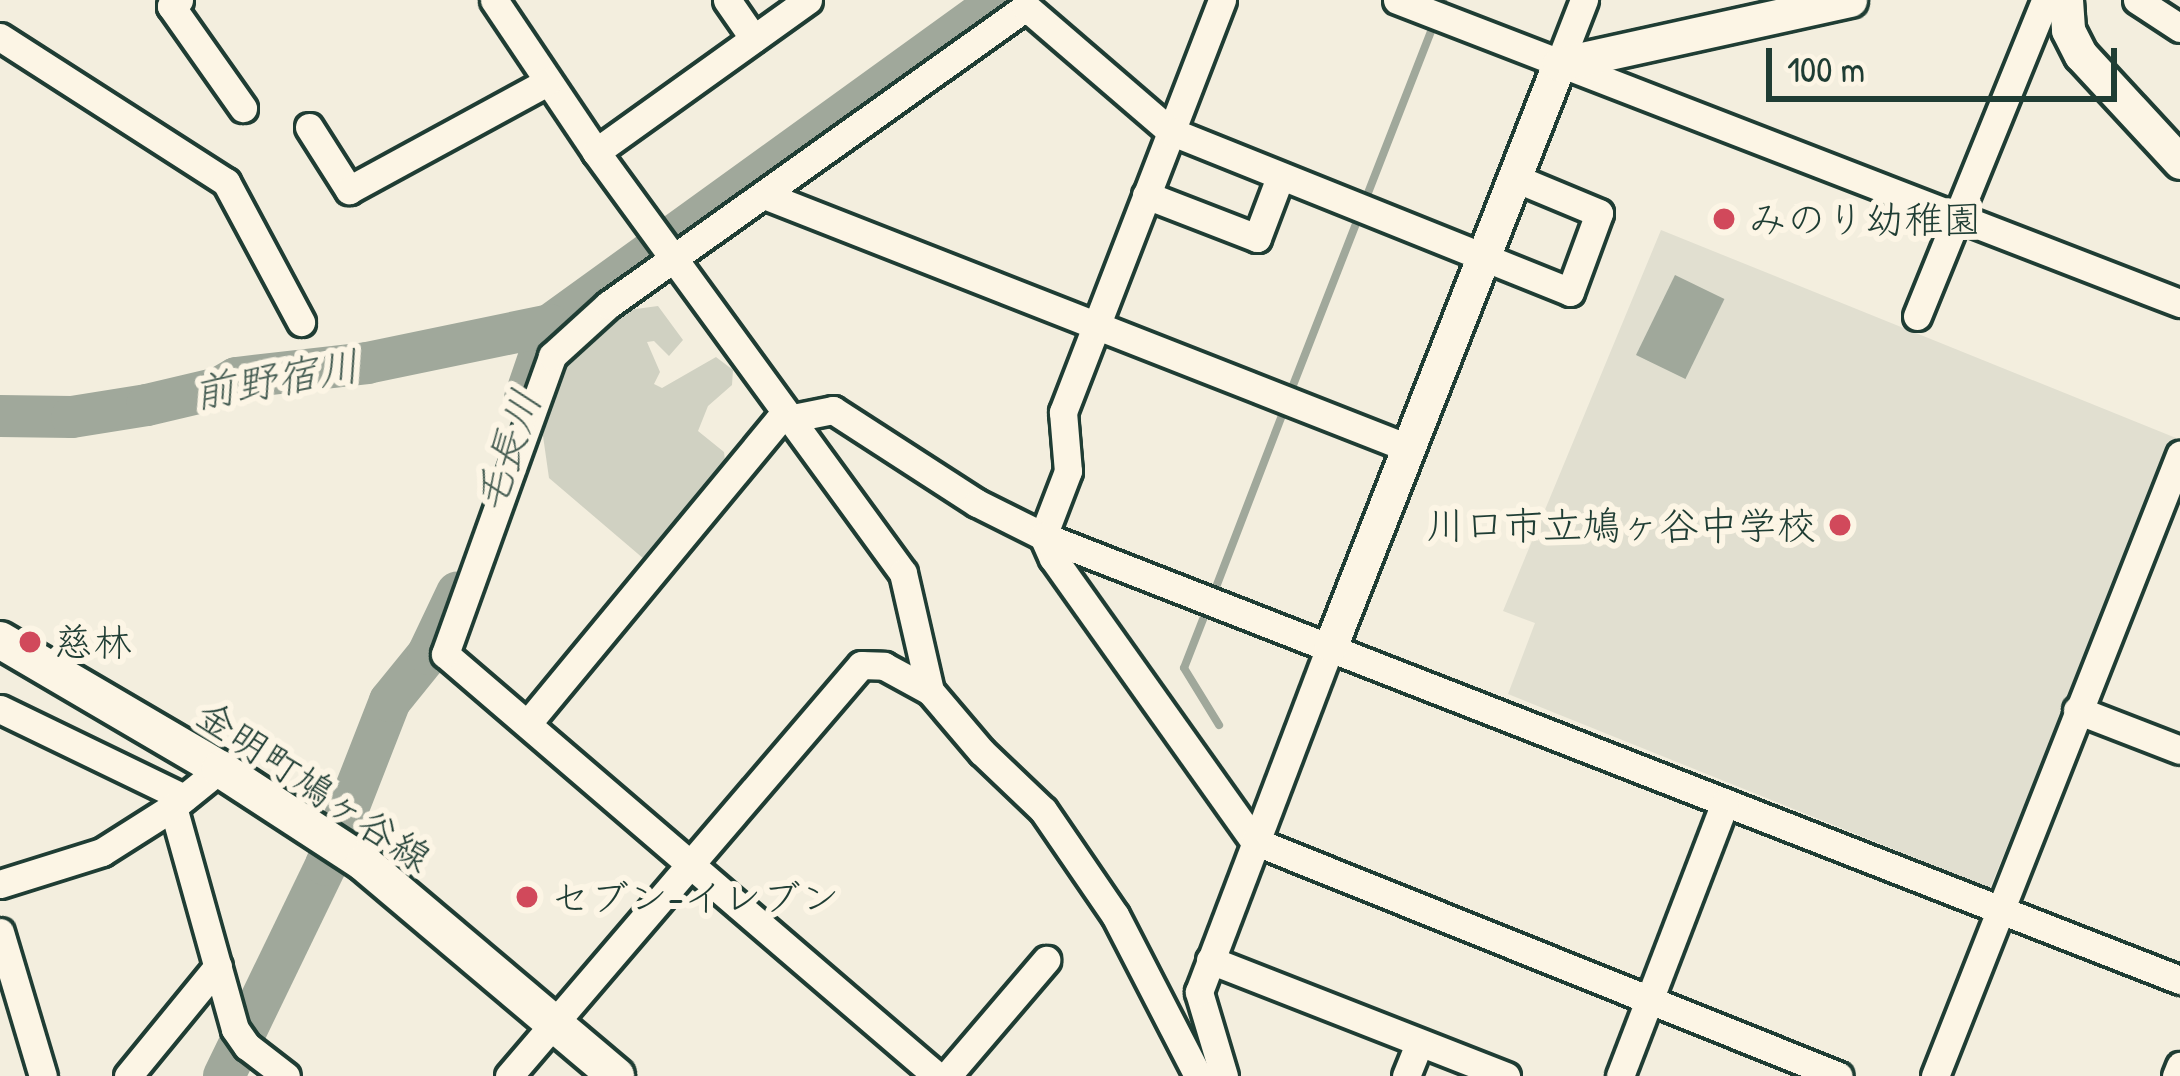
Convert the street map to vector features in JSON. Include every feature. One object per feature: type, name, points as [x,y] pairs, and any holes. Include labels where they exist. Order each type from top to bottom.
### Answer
[{"type":"main road","name":"金明町鳩ヶ谷線","points":[[0,640],[220,769],[354,855],[616,1076]]},
{"type":"street","points":[[179,0],[171,6],[243,108]]},
{"type":"street","points":[[494,0],[673,260],[903,573],[931,691]]},
{"type":"street","points":[[727,0],[754,39]]},
{"type":"street","points":[[596,152],[808,0]]},
{"type":"street","points":[[1222,0],[1064,412],[1068,471],[1043,536],[1052,558],[1254,841],[1839,1076]]},
{"type":"street","points":[[1397,0],[2180,303]]},
{"type":"street","points":[[1224,1076],[1199,992],[1584,0]]},
{"type":"street","points":[[1559,64],[1850,0]]},
{"type":"street","points":[[1917,316],[2045,0]]},
{"type":"street","points":[[2066,0],[2068,30],[2081,56],[2180,162]]},
{"type":"street","points":[[2137,0],[2180,28]]},
{"type":"street","points":[[938,1076],[445,654],[552,356],[608,304],[1026,7],[1170,131],[1570,292],[1599,213],[1514,178]]},
{"type":"street","points":[[0,38],[226,182],[301,322]]},
{"type":"street","points":[[309,127],[349,190],[548,82]]},
{"type":"street","points":[[1146,195],[1257,238],[1280,177]]},
{"type":"street","points":[[764,195],[1095,329],[1408,448]]},
{"type":"street","points":[[528,723],[778,422],[833,410],[977,502],[1043,536],[2180,980]]},
{"type":"street","points":[[1935,1076],[2077,710],[2168,519],[2180,454]]},
{"type":"street","points":[[509,1076],[861,665],[884,666],[931,691],[982,752],[1043,811],[1114,915],[1198,1076]]},
{"type":"street","points":[[0,709],[179,802],[236,1029],[247,1046],[286,1076]]},
{"type":"street","points":[[2077,710],[2180,750]]},
{"type":"street","points":[[0,884],[72,866],[179,802],[220,769]]},
{"type":"street","points":[[1620,1076],[1726,802]]},
{"type":"street","points":[[0,932],[43,1076]]},
{"type":"street","points":[[947,1076],[1046,960]]},
{"type":"street","points":[[1210,960],[1507,1076]]},
{"type":"street","points":[[128,1076],[218,966]]},
{"type":"street","points":[[1406,1076],[1419,1042]]},
{"type":"street","points":[[2176,1076],[2180,1066]]},
{"type":"shaded area","name":"川口市立鳩ヶ谷中学校","points":[[1661,230],[2176,438],[1990,888],[1508,694],[1535,623],[1503,611]]},
{"type":"shaded area","points":[[1675,275],[1724,299],[1685,379],[1636,355]]},
{"type":"shaded area","points":[[658,306],[683,340],[669,356],[654,341],[647,342],[660,372],[654,384],[662,388],[716,357],[733,370],[732,385],[708,406],[698,431],[724,452],[726,469],[716,514],[710,524],[695,532],[664,537],[663,551],[651,565],[549,478],[541,422],[578,342],[614,312]]},
{"type":"waterway","name":"毛長川","points":[[525,398],[550,325],[1000,0]]},
{"type":"waterway","points":[[1290,393],[1443,0]]},
{"type":"waterway","name":"前野宿川","points":[[0,416],[72,417],[147,405],[219,388],[236,378],[367,363],[550,325]]},
{"type":"waterway","points":[[1213,595],[1285,407]]},
{"type":"waterway","name":"毛長川","points":[[224,1076],[326,865],[390,701],[428,654],[457,593]]},
{"type":"waterway","points":[[1207,609],[1184,668],[1219,725]]},
{"type":"place","name":"みのり幼稚園","points":[[1724,219]]},
{"type":"place","name":"川口市立鳩ヶ谷中学校","points":[[1840,525]]},
{"type":"place","name":"慈林","points":[[30,642]]},
{"type":"place","name":"セブン-イレブン","points":[[527,897]]}]
